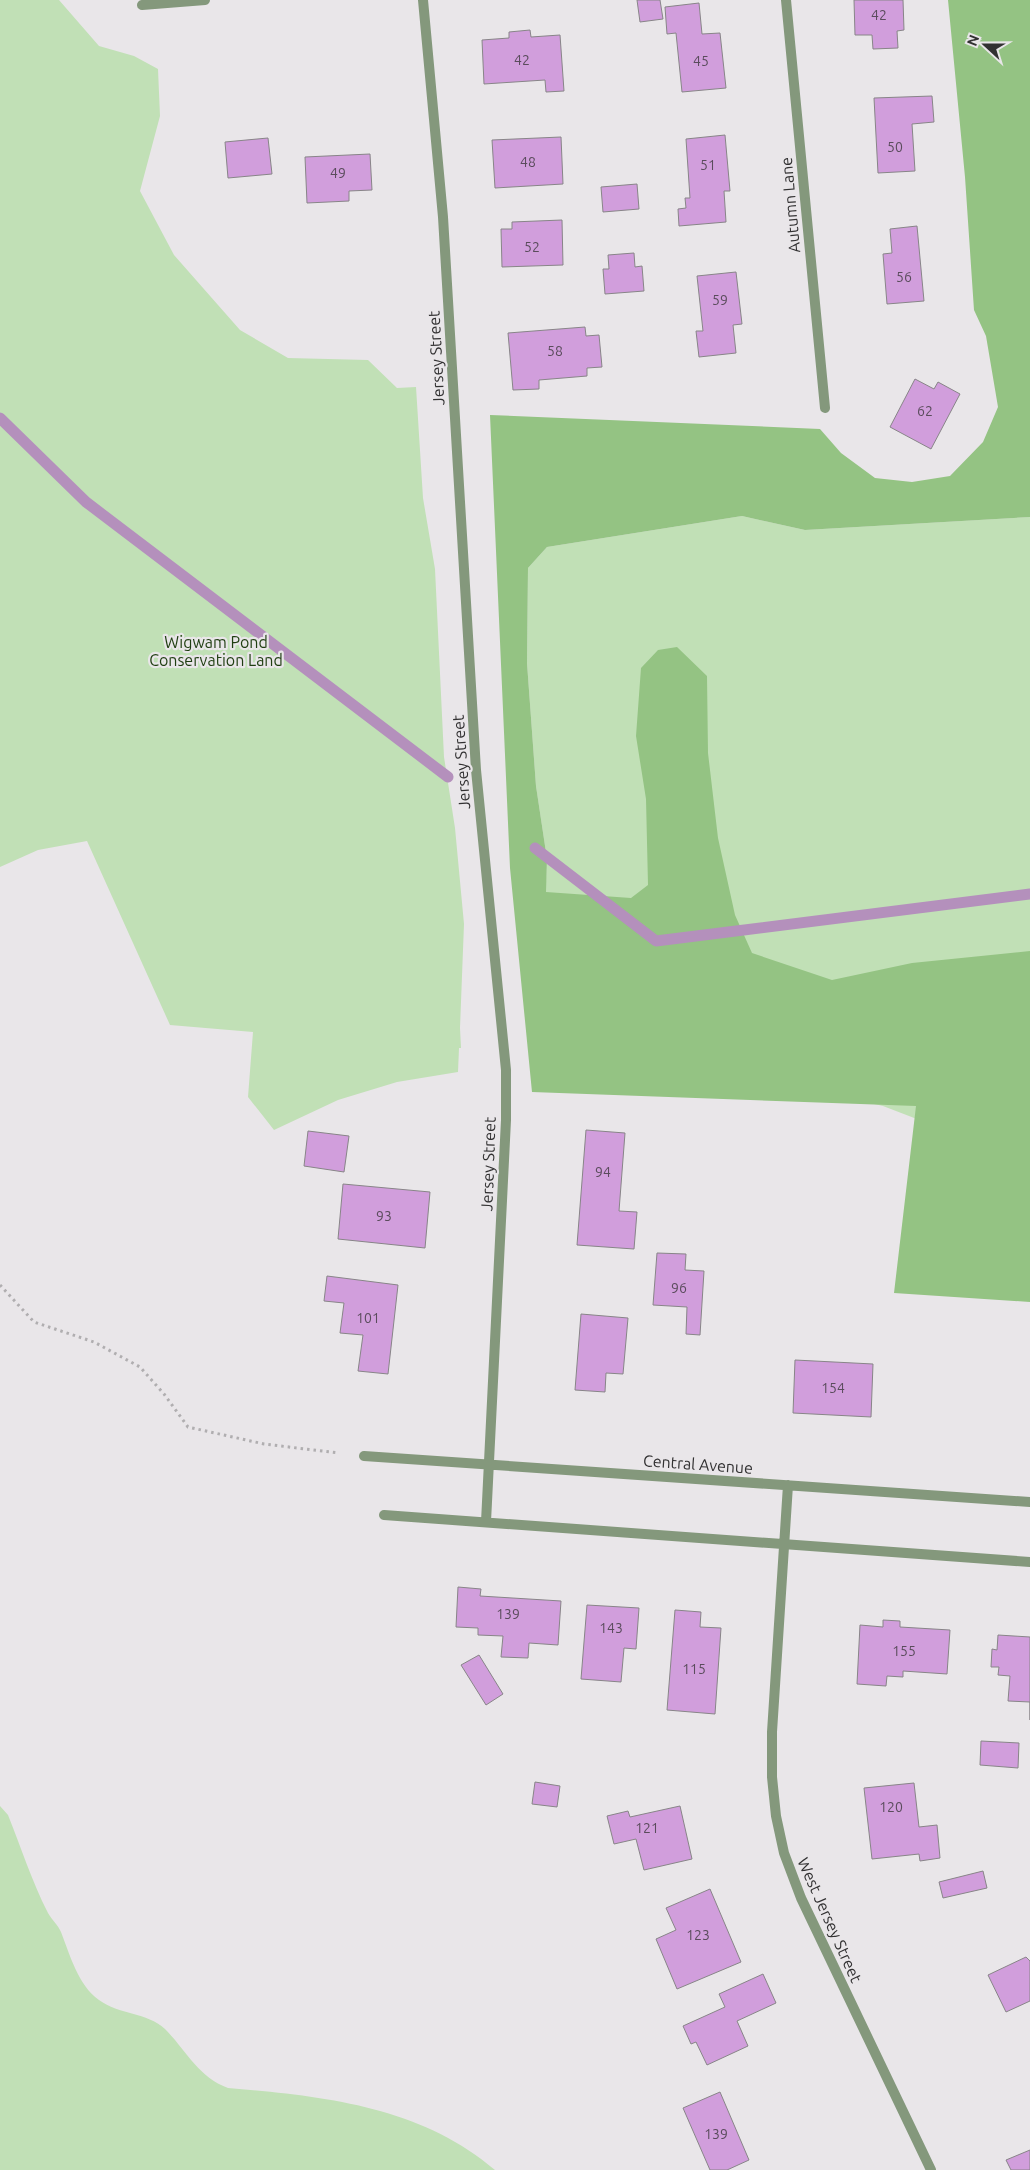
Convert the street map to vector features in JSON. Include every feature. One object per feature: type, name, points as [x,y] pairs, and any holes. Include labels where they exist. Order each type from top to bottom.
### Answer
[{"type":"street","points":[[142,5],[205,0]]},
{"type":"street","name":"Jersey Street","points":[[423,0],[443,217],[476,770],[506,1070],[505,1130],[486,1522]]},
{"type":"street","name":"Autumn Lane","points":[[786,0],[824,408]]},
{"type":"street","name":"Central Avenue","points":[[364,1456],[1030,1502]]},
{"type":"street","name":"West Jersey Street","points":[[788,1485],[772,1732],[772,1777],[776,1816],[784,1853],[805,1907],[931,2170]]},
{"type":"street","points":[[384,1515],[1030,1562]]},
{"type":"path","points":[[0,1285],[34,1322],[94,1342],[140,1367],[164,1394],[188,1427],[264,1444],[364,1456]]},
{"type":"green space","name":"Wigwam Pond Conservation Land","points":[[0,0],[59,0],[99,46],[134,56],[158,69],[160,116],[140,191],[174,255],[240,330],[288,358],[368,360],[397,388],[416,387],[423,498],[435,569],[444,757],[455,828],[464,924],[461,1048],[459,1048],[458,1072],[397,1082],[338,1100],[274,1130],[248,1097],[253,1032],[170,1025],[87,841],[38,850],[0,867]]},
{"type":"green space","points":[[948,0],[1030,0],[1030,517],[805,530],[742,516],[547,547],[528,568],[527,663],[536,786],[547,859],[546,892],[631,898],[648,885],[646,799],[636,736],[641,668],[658,650],[677,647],[707,676],[708,753],[718,838],[735,915],[752,953],[832,980],[912,963],[1030,951],[1030,1302],[894,1293],[916,1106],[532,1092],[510,868],[490,415],[820,429],[841,453],[875,478],[912,482],[950,476],[983,442],[998,407],[986,336],[974,310],[965,177]]},
{"type":"green space","points":[[742,516],[805,530],[1030,517],[1030,1279],[935,1126],[883,1106],[797,1086],[542,971],[547,859],[536,786],[527,663],[528,568],[547,547]]},
{"type":"green space","points":[[0,1806],[8,1815],[37,1889],[48,1913],[61,1932],[80,1978],[99,2000],[107,2005],[158,2023],[173,2037],[200,2070],[208,2077],[228,2088],[299,2095],[334,2101],[369,2108],[402,2118],[435,2131],[466,2148],[495,2170],[0,2170]]},
{"type":"building","points":[[637,0],[660,0],[663,19],[640,22]]},
{"type":"building","points":[[854,0],[903,0],[904,30],[897,31],[898,48],[873,49],[872,35],[855,35]]},
{"type":"building","points":[[699,3],[702,34],[720,33],[726,88],[682,92],[676,33],[667,34],[665,7]]},
{"type":"building","points":[[530,30],[531,37],[560,35],[564,91],[546,92],[545,80],[484,84],[482,40],[509,38],[509,32]]},
{"type":"building","points":[[932,96],[934,122],[912,124],[915,171],[878,173],[874,98]]},
{"type":"building","points":[[725,135],[730,191],[724,191],[726,222],[679,226],[678,209],[686,208],[685,198],[690,198],[686,139]]},
{"type":"building","points":[[561,137],[563,184],[495,188],[492,140]]},
{"type":"building","points":[[268,138],[272,174],[228,178],[225,142]]},
{"type":"building","points":[[370,154],[372,190],[349,191],[349,201],[307,203],[305,157]]},
{"type":"building","points":[[637,184],[639,209],[603,212],[601,187]]},
{"type":"building","points":[[562,220],[563,265],[502,267],[501,229],[512,229],[512,222]]},
{"type":"building","points":[[917,226],[924,301],[887,304],[883,254],[892,253],[890,229]]},
{"type":"building","points":[[634,253],[635,267],[642,266],[644,291],[605,294],[603,269],[609,269],[608,255]]},
{"type":"building","points":[[736,272],[742,324],[733,325],[736,353],[699,357],[696,331],[703,331],[697,276]]},
{"type":"building","points":[[585,327],[586,336],[599,335],[602,367],[587,368],[587,376],[539,380],[539,389],[513,390],[508,333]]},
{"type":"building","points":[[915,379],[934,389],[938,382],[960,394],[931,449],[890,427]]},
{"type":"building","points":[[586,1130],[625,1133],[619,1211],[637,1212],[634,1249],[577,1245]]},
{"type":"building","points":[[308,1131],[349,1136],[344,1172],[304,1166]]},
{"type":"building","points":[[343,1184],[430,1192],[425,1248],[338,1239]]},
{"type":"building","points":[[657,1253],[686,1254],[685,1270],[704,1271],[700,1335],[686,1334],[687,1307],[653,1305]]},
{"type":"building","points":[[327,1276],[398,1285],[388,1374],[358,1371],[363,1335],[340,1333],[344,1303],[324,1301]]},
{"type":"building","points":[[581,1314],[628,1318],[623,1374],[606,1373],[605,1392],[575,1390]]},
{"type":"building","points":[[795,1360],[873,1364],[871,1417],[793,1413]]},
{"type":"building","points":[[458,1587],[481,1589],[480,1596],[561,1601],[558,1645],[529,1643],[528,1658],[501,1657],[503,1636],[478,1635],[478,1628],[456,1627]]},
{"type":"building","points":[[587,1605],[639,1608],[636,1649],[624,1648],[621,1682],[581,1679]]},
{"type":"building","points":[[675,1610],[701,1612],[700,1627],[721,1628],[715,1714],[667,1710]]},
{"type":"building","points":[[883,1620],[900,1621],[900,1627],[950,1630],[947,1674],[903,1671],[903,1677],[887,1676],[886,1686],[857,1684],[860,1625],[883,1627]]},
{"type":"building","points":[[998,1635],[1030,1637],[1030,1702],[1008,1701],[1010,1676],[998,1675],[999,1667],[991,1667],[992,1649],[997,1650]]},
{"type":"building","points":[[479,1655],[503,1694],[486,1705],[461,1665]]},
{"type":"building","points":[[981,1741],[1019,1743],[1018,1768],[980,1765]]},
{"type":"building","points":[[535,1782],[560,1786],[557,1807],[532,1804]]},
{"type":"building","points":[[914,1783],[919,1827],[937,1825],[940,1858],[920,1861],[919,1854],[872,1859],[864,1788]]},
{"type":"building","points":[[680,1806],[692,1859],[644,1870],[636,1839],[614,1844],[607,1816],[628,1811],[630,1817]]},
{"type":"building","points":[[983,1871],[987,1888],[943,1898],[939,1882]]},
{"type":"building","points":[[710,1889],[741,1962],[677,1989],[656,1939],[676,1930],[666,1908]]},
{"type":"building","points":[[1026,1957],[1030,1961],[1030,2001],[1006,2012],[988,1975]]},
{"type":"building","points":[[763,1974],[776,2003],[737,2021],[748,2046],[707,2065],[696,2042],[691,2044],[683,2026],[725,2007],[719,1994]]},
{"type":"building","points":[[720,2092],[749,2160],[727,2170],[710,2170],[683,2108]]},
{"type":"building","points":[[1030,2150],[1030,2170],[1011,2170],[1006,2160]]},
{"type":"waterway","points":[[0,418],[86,502],[448,777]]},
{"type":"waterway","points":[[535,848],[656,941],[1030,894]]}]
